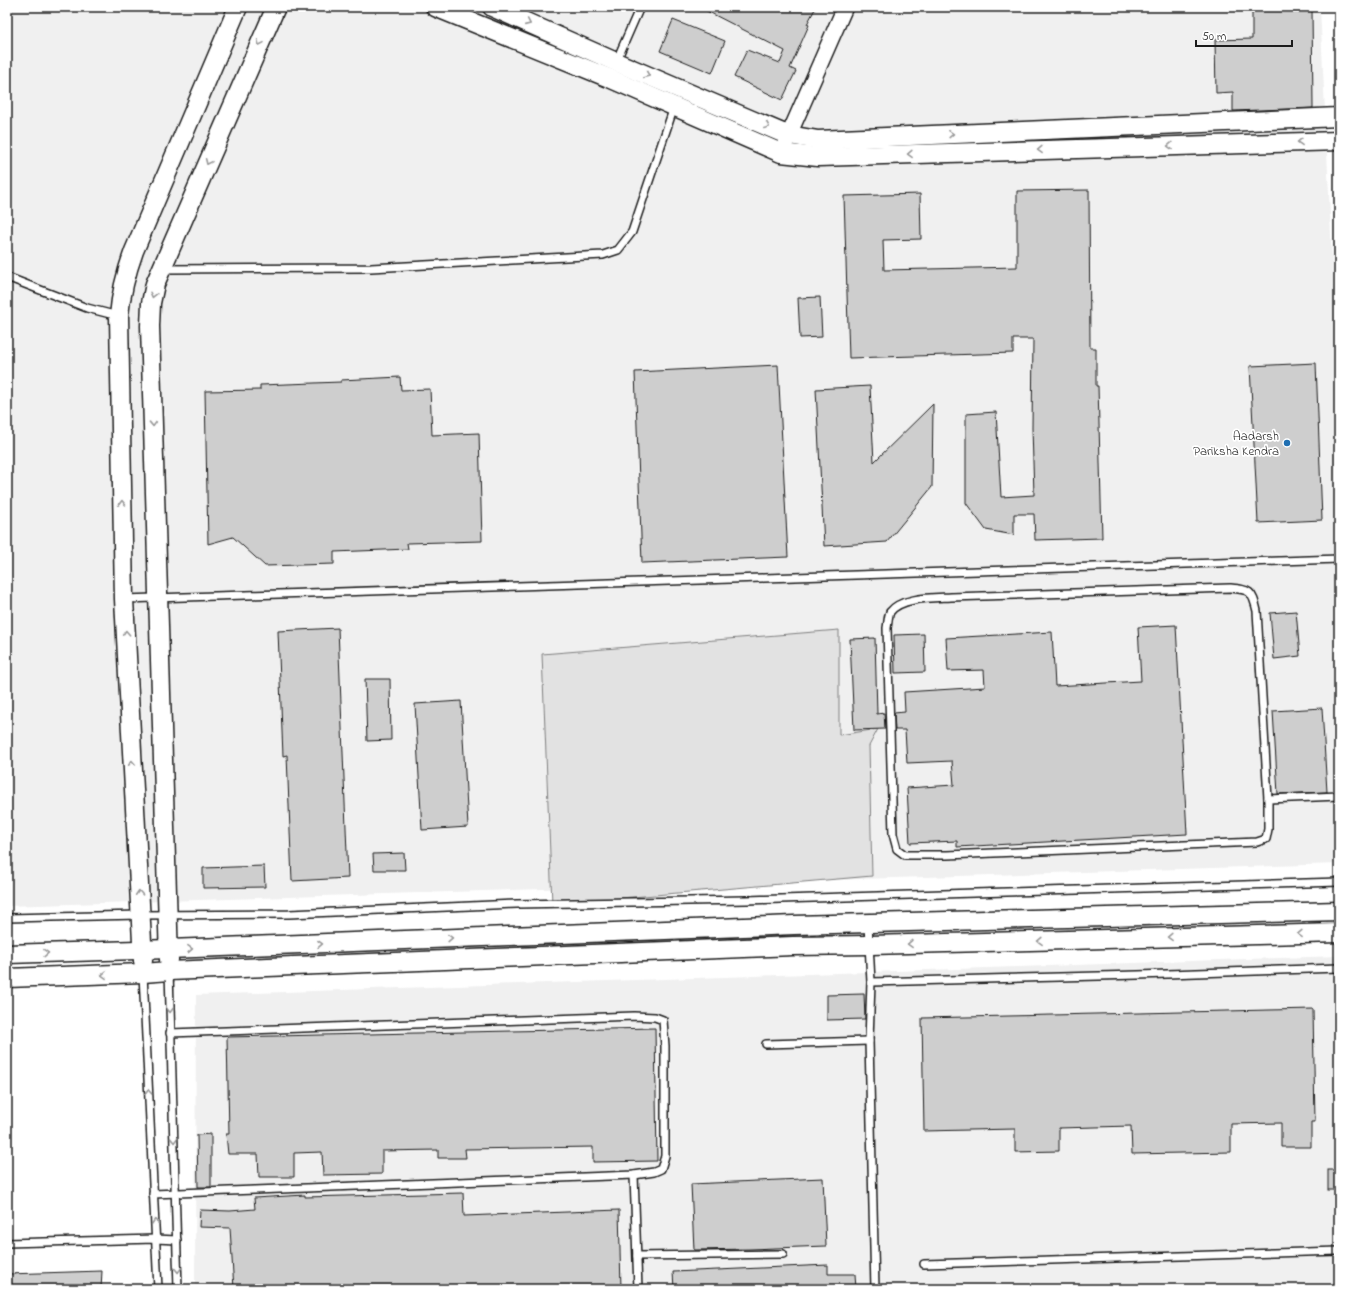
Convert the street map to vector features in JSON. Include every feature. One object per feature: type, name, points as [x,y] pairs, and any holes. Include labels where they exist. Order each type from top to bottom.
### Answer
[{"type":"street","points":[[143,974],[124,599],[118,316],[125,276],[134,251],[238,7]]},
{"type":"street","points":[[169,971],[150,326],[151,303],[155,284],[161,269],[276,7]]},
{"type":"street","points":[[435,7],[613,70],[789,135],[818,140],[1339,117]]},
{"type":"street","points":[[492,7],[613,70],[674,106],[781,153],[818,157],[1339,141]]},
{"type":"street","points":[[781,153],[845,7]]},
{"type":"street","points":[[7,954],[794,925],[1339,911]]},
{"type":"street","points":[[7,978],[143,974],[169,971],[793,946],[1339,932]]},
{"type":"lane","points":[[613,70],[640,7]]},
{"type":"lane","points":[[161,269],[371,268],[603,255],[618,250],[632,232],[674,106]]},
{"type":"lane","points":[[7,277],[87,308],[118,316]]},
{"type":"lane","points":[[124,599],[1339,559]]},
{"type":"lane","points":[[1222,588],[1246,589],[1254,597],[1257,611],[1268,799],[1268,829],[1266,839],[1256,842],[906,856],[897,849],[893,834],[887,628],[889,613],[898,605],[916,600],[951,597],[1222,588]]},
{"type":"lane","points":[[1268,799],[1339,796]]},
{"type":"lane","points":[[7,918],[168,914],[289,914],[517,904],[747,900],[1339,882]]},
{"type":"lane","points":[[868,923],[871,982],[869,1041],[875,1289]]},
{"type":"lane","points":[[871,982],[1339,968]]},
{"type":"lane","points":[[169,971],[178,1289]]},
{"type":"lane","points":[[143,974],[158,1289]]},
{"type":"lane","points":[[153,1194],[634,1175],[654,1172],[661,1169],[665,1156],[664,1034],[662,1020],[655,1017],[618,1016],[170,1033]]},
{"type":"lane","points":[[766,1044],[869,1041]]},
{"type":"lane","points":[[634,1175],[638,1289]]},
{"type":"lane","points":[[7,1243],[155,1239],[177,1240]]},
{"type":"lane","points":[[924,1264],[1339,1251]]},
{"type":"lane","points":[[637,1256],[783,1254]]},
{"type":"shaded area","points":[[7,7],[1320,7],[1339,401],[1339,864],[7,906]]},
{"type":"shaded area","points":[[839,630],[839,735],[878,729],[869,746],[872,876],[552,904],[542,654]]},
{"type":"shaded area","points":[[1339,956],[1339,1289],[195,1289],[196,995]]},
{"type":"building","points":[[699,7],[816,7],[807,24],[809,25],[790,68],[796,71],[782,100],[734,77],[747,50],[780,63],[785,51]]},
{"type":"building","points":[[1312,9],[1313,108],[1233,111],[1233,92],[1216,93],[1215,40],[1252,39],[1252,10]]},
{"type":"building","points":[[673,20],[725,41],[712,73],[660,51]]},
{"type":"building","points":[[1089,190],[1090,348],[1096,348],[1102,538],[1035,540],[1034,514],[1014,514],[1014,535],[986,530],[966,503],[966,414],[996,412],[1001,497],[1034,495],[1032,428],[1033,339],[1013,339],[1013,353],[849,358],[844,196],[920,194],[921,239],[883,240],[884,270],[1017,267],[1017,191]]},
{"type":"building","points":[[820,297],[822,337],[800,338],[798,298]]},
{"type":"building","name":"Aadarsh Pariksha Kendra","points":[[1316,363],[1322,520],[1258,523],[1250,366]]},
{"type":"building","points":[[778,365],[788,557],[642,563],[635,372]]},
{"type":"building","points":[[400,377],[401,390],[430,389],[432,435],[479,433],[482,541],[407,543],[408,549],[334,552],[334,564],[265,566],[233,537],[208,544],[205,391],[260,390],[260,385],[341,382],[341,380]]},
{"type":"building","points":[[870,386],[874,462],[933,404],[932,487],[887,542],[824,546],[816,389]]},
{"type":"building","points":[[1296,611],[1300,656],[1274,659],[1270,613]]},
{"type":"building","points":[[1176,625],[1187,834],[957,847],[957,841],[910,843],[907,788],[954,785],[952,761],[907,763],[905,730],[895,730],[894,713],[905,712],[904,692],[985,687],[984,670],[948,671],[946,638],[1052,632],[1055,686],[1141,681],[1138,627]]},
{"type":"building","points":[[338,628],[348,878],[292,881],[287,755],[283,756],[278,631]]},
{"type":"building","points":[[924,634],[925,672],[895,673],[894,635]]},
{"type":"building","points":[[875,638],[877,714],[884,713],[885,729],[854,730],[850,639]]},
{"type":"building","points":[[365,679],[390,679],[391,740],[367,741]]},
{"type":"building","points":[[461,701],[468,827],[422,830],[415,704]]},
{"type":"building","points":[[1322,708],[1327,792],[1278,794],[1273,711]]},
{"type":"building","points":[[404,853],[405,870],[374,870],[373,854]]},
{"type":"building","points":[[264,866],[265,887],[203,888],[203,868]]},
{"type":"building","points":[[864,994],[865,1019],[827,1020],[827,995]]},
{"type":"building","points":[[1313,1009],[1315,1122],[1311,1122],[1311,1147],[1281,1147],[1281,1123],[1231,1124],[1231,1152],[1132,1154],[1131,1126],[1059,1128],[1059,1151],[1015,1152],[1015,1129],[924,1131],[922,1018]]},
{"type":"building","points":[[655,1028],[657,1161],[593,1162],[593,1147],[465,1149],[466,1158],[438,1158],[438,1150],[382,1151],[382,1174],[323,1175],[322,1152],[294,1153],[294,1177],[259,1177],[258,1154],[228,1154],[226,1134],[229,1134],[227,1037]]},
{"type":"building","points":[[211,1134],[211,1187],[198,1187],[197,1135]]},
{"type":"building","points":[[1328,1170],[1339,1170],[1339,1190],[1328,1190]]},
{"type":"building","points":[[823,1178],[826,1246],[694,1250],[691,1184]]},
{"type":"building","points":[[463,1193],[464,1216],[619,1210],[621,1289],[234,1289],[230,1228],[199,1227],[200,1210],[230,1211],[255,1209],[254,1198],[305,1195],[305,1197]]},
{"type":"building","points":[[828,1265],[828,1274],[855,1274],[856,1289],[674,1289],[673,1272]]},
{"type":"building","points":[[102,1271],[101,1289],[7,1289],[7,1274]]},
{"type":"place","name":"Aadarsh Pariksha Kendra","points":[[1287,443]]}]
